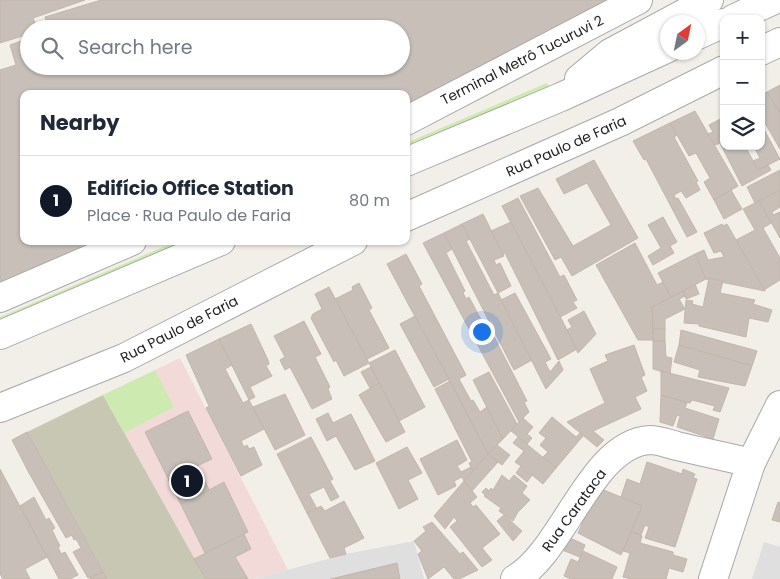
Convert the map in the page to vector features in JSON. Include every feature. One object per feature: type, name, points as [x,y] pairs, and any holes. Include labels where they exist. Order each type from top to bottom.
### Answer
[{"type":"street","name":"Terminal Metrô Tucuruvi 2","points":[[410,118],[638,0]]},
{"type":"street","points":[[561,97],[590,68],[610,53],[709,0]]},
{"type":"street","points":[[742,15],[774,0]]},
{"type":"street","points":[[705,32],[720,25]]},
{"type":"street","points":[[765,49],[780,42]]},
{"type":"street","points":[[410,160],[561,97],[660,52]]},
{"type":"street","name":"Rua Paulo de Faria","points":[[410,215],[620,122],[720,72]]},
{"type":"street","points":[[0,298],[123,245]]},
{"type":"street","points":[[0,335],[212,245]]},
{"type":"street","name":"Rua Paulo de Faria","points":[[0,408],[124,358],[345,245]]},
{"type":"street","points":[[714,579],[752,463],[780,405]]},
{"type":"street","name":"Rua Carataca","points":[[515,579],[526,573],[546,551],[587,489],[612,457],[630,445],[651,440],[752,463]]},
{"type":"shaded area","points":[[180,358],[288,570],[253,579],[206,579],[103,395]]},
{"type":"shaded area","points":[[103,395],[206,579],[107,579],[27,432]]},
{"type":"shaded area","points":[[414,541],[424,579],[254,579],[346,554]]},
{"type":"shaded area","points":[[764,542],[780,547],[780,579],[752,579]]},
{"type":"green space","points":[[547,83],[553,94],[410,155],[410,141]]},
{"type":"green space","points":[[168,245],[201,245],[0,332],[0,317]]},
{"type":"green space","points":[[155,370],[174,407],[124,433],[103,395]]},
{"type":"building","points":[[0,0],[85,0],[33,18],[34,20],[20,20],[20,37],[0,43]]},
{"type":"building","points":[[101,0],[620,0],[410,112],[410,90],[20,90],[20,245],[114,245],[0,293],[0,70],[16,65],[10,45],[20,41],[20,75],[410,75],[410,20],[46,20],[45,17]]},
{"type":"building","points":[[780,85],[780,113],[767,92]]},
{"type":"building","points":[[767,92],[780,113],[780,149],[765,123],[765,93]]},
{"type":"building","points":[[695,111],[738,186],[714,200],[704,182],[710,178],[696,153],[689,156],[670,123]]},
{"type":"building","points":[[720,119],[720,143],[715,145],[708,134],[713,132],[709,125]]},
{"type":"building","points":[[670,123],[677,135],[674,137],[698,181],[696,182],[700,190],[686,198],[681,191],[674,195],[676,199],[678,198],[697,232],[687,237],[646,159],[644,160],[633,141]]},
{"type":"building","points":[[765,131],[780,159],[758,170],[753,161],[760,158],[756,150],[765,150]]},
{"type":"building","points":[[724,150],[747,150],[758,170],[768,165],[771,170],[742,186]]},
{"type":"building","points":[[594,160],[638,238],[572,276],[561,257],[555,260],[520,196],[538,188],[573,246],[611,225],[587,183],[564,194],[556,179]]},
{"type":"building","points":[[780,170],[780,190],[755,203],[747,187]]},
{"type":"building","points":[[731,190],[742,209],[724,219],[714,200]]},
{"type":"building","points":[[780,190],[780,207],[772,212],[773,215],[780,212],[780,238],[759,201]]},
{"type":"building","points":[[518,198],[560,277],[564,275],[577,300],[573,302],[577,308],[560,317],[502,206]]},
{"type":"building","points":[[759,201],[771,223],[763,228],[780,258],[780,280],[764,290],[736,240],[755,230],[743,209]]},
{"type":"building","points":[[483,214],[504,256],[494,260],[496,265],[500,263],[511,286],[498,293],[462,224]]},
{"type":"building","points":[[663,217],[677,242],[670,246],[674,253],[653,265],[648,256],[661,248],[648,225]]},
{"type":"building","points":[[511,222],[577,349],[558,360],[505,253],[503,254],[491,231]]},
{"type":"building","points":[[462,224],[470,239],[466,241],[494,295],[498,293],[532,360],[514,370],[444,233]]},
{"type":"building","points":[[722,224],[723,226],[727,224],[765,291],[706,279],[695,254],[704,250],[708,260],[724,257],[721,251],[714,253],[704,233]]},
{"type":"building","points":[[444,233],[452,249],[446,253],[465,291],[463,293],[466,299],[469,297],[486,329],[489,327],[527,401],[524,402],[529,412],[519,422],[423,243]]},
{"type":"building","points":[[635,243],[657,285],[663,282],[671,297],[652,307],[653,340],[638,340],[596,265]]},
{"type":"building","points":[[406,254],[422,284],[419,286],[466,375],[459,379],[471,401],[473,400],[480,412],[487,407],[503,439],[488,454],[387,264]]},
{"type":"building","points":[[695,254],[706,279],[671,297],[658,273]]},
{"type":"building","points":[[709,278],[723,281],[720,293],[755,300],[753,304],[772,310],[768,322],[749,318],[746,337],[699,326],[699,324],[684,323],[686,300],[693,301],[692,304],[703,307]]},
{"type":"building","points":[[359,283],[372,308],[369,310],[389,348],[367,359],[335,299],[353,290],[352,287]]},
{"type":"building","points":[[695,284],[699,294],[686,299],[683,291]]},
{"type":"building","points":[[329,287],[369,363],[344,376],[336,360],[334,362],[311,318],[313,314],[322,309],[315,294]]},
{"type":"building","points":[[683,291],[685,296],[679,299],[685,309],[665,319],[665,329],[653,329],[652,307]]},
{"type":"building","points":[[515,293],[551,359],[545,362],[550,372],[559,361],[563,370],[546,389],[501,300]]},
{"type":"building","points":[[584,311],[596,334],[578,353],[567,330],[572,327],[568,320]]},
{"type":"building","points":[[415,316],[449,379],[434,387],[400,324]]},
{"type":"building","points":[[304,321],[321,354],[315,357],[330,387],[328,389],[332,399],[312,409],[290,367],[285,370],[280,360],[285,357],[274,336]]},
{"type":"building","points":[[251,324],[268,360],[269,364],[266,366],[272,376],[250,387],[255,397],[249,400],[219,339]]},
{"type":"building","points":[[653,329],[665,329],[665,341],[653,341]]},
{"type":"building","points":[[681,330],[757,351],[752,366],[679,345]]},
{"type":"building","points":[[219,339],[232,365],[225,369],[243,403],[249,400],[264,429],[241,441],[244,447],[247,445],[249,449],[254,447],[262,465],[241,476],[206,408],[209,406],[186,355]]},
{"type":"building","points":[[653,341],[665,341],[666,357],[672,358],[670,374],[653,369]]},
{"type":"building","points":[[634,345],[645,375],[641,377],[647,391],[635,397],[641,409],[593,431],[604,440],[597,447],[567,422],[605,403],[590,369],[608,361],[605,355]]},
{"type":"building","points":[[679,345],[752,366],[745,386],[698,377],[700,370],[674,362]]},
{"type":"building","points":[[395,350],[425,407],[399,421],[369,363]]},
{"type":"building","points":[[371,367],[379,383],[370,388],[361,372]]},
{"type":"building","points":[[661,371],[729,388],[720,412],[713,410],[715,406],[692,400],[690,403],[661,395]]},
{"type":"building","points":[[489,372],[517,424],[503,439],[473,380]]},
{"type":"building","points":[[450,381],[488,454],[473,471],[469,463],[472,462],[435,389]]},
{"type":"building","points":[[379,383],[405,432],[386,442],[359,395]]},
{"type":"building","points":[[285,394],[305,435],[275,450],[253,407]]},
{"type":"building","points":[[661,395],[687,403],[685,408],[719,419],[713,439],[677,427],[680,416],[677,415],[673,426],[660,422]]},
{"type":"building","points":[[188,411],[212,459],[197,466],[209,490],[224,482],[248,532],[205,553],[145,432]]},
{"type":"building","points":[[328,413],[333,423],[351,414],[375,461],[355,470],[336,436],[327,441],[316,419]]},
{"type":"building","points":[[552,417],[576,437],[580,433],[583,436],[556,468],[543,457],[548,452],[540,445],[546,438],[539,433]]},
{"type":"building","points":[[523,418],[533,427],[527,434],[532,438],[527,444],[511,431]]},
{"type":"building","points":[[27,432],[103,572],[88,578],[73,552],[81,548],[76,539],[74,540],[72,535],[66,538],[29,473],[12,440]]},
{"type":"building","points":[[311,437],[333,479],[330,481],[339,497],[331,501],[324,487],[309,494],[317,509],[307,513],[277,454]]},
{"type":"building","points":[[518,437],[556,468],[543,484],[532,475],[527,482],[516,473],[521,466],[515,462],[524,451],[513,443]]},
{"type":"building","points":[[457,440],[467,460],[457,466],[461,472],[471,467],[473,471],[464,481],[462,477],[454,481],[456,486],[438,495],[420,459]]},
{"type":"building","points":[[497,445],[510,455],[502,465],[488,454]]},
{"type":"building","points":[[407,447],[422,473],[408,480],[418,499],[399,509],[376,463]]},
{"type":"building","points":[[488,454],[498,462],[472,491],[464,481]]},
{"type":"building","points":[[647,462],[682,474],[683,469],[695,474],[693,478],[697,479],[675,547],[645,538],[649,527],[645,525],[641,535],[631,532],[642,506],[621,497],[627,479],[640,484]]},
{"type":"building","points":[[197,466],[209,490],[181,504],[168,480]]},
{"type":"building","points":[[0,469],[47,557],[25,569],[30,579],[3,579],[0,574]]},
{"type":"building","points":[[502,475],[509,481],[514,475],[527,486],[522,493],[530,500],[518,512],[513,521],[499,511],[501,508],[484,496],[482,492],[486,488],[489,491],[491,488],[493,490]]},
{"type":"building","points":[[464,481],[477,497],[470,503],[473,507],[476,505],[500,534],[482,548],[492,560],[482,567],[450,527],[457,521],[454,517],[445,529],[434,516]]},
{"type":"building","points":[[604,490],[642,506],[621,555],[578,533],[591,504]]},
{"type":"building","points":[[34,497],[46,520],[49,518],[55,528],[52,530],[60,546],[58,547],[61,554],[65,552],[78,575],[70,579],[59,579],[20,506]]},
{"type":"building","points":[[344,501],[364,538],[344,548],[346,554],[330,558],[307,513],[321,506],[325,511]]},
{"type":"building","points":[[778,502],[780,503],[780,522],[772,520]]},
{"type":"building","points":[[504,515],[522,531],[513,541],[497,521]]},
{"type":"building","points":[[432,522],[460,554],[463,552],[478,570],[459,579],[454,579],[444,567],[428,579],[418,554],[422,551],[414,541],[426,531],[423,527]]},
{"type":"building","points":[[631,532],[642,536],[640,543],[673,552],[673,555],[687,559],[683,572],[669,568],[666,579],[631,579],[623,577],[630,553],[623,551]]},
{"type":"building","points":[[244,534],[251,549],[235,557],[248,579],[206,579],[194,559]]},
{"type":"building","points":[[568,537],[585,545],[580,557],[562,550]]},
{"type":"building","points":[[583,551],[617,567],[612,579],[571,579],[564,576],[571,559],[578,562]]},
{"type":"building","points":[[397,563],[400,579],[330,579],[339,577]]},
{"type":"building","points":[[103,572],[107,579],[90,579],[90,578]]},
{"type":"place","name":"Edifício Office Station","points":[[187,481]]}]
